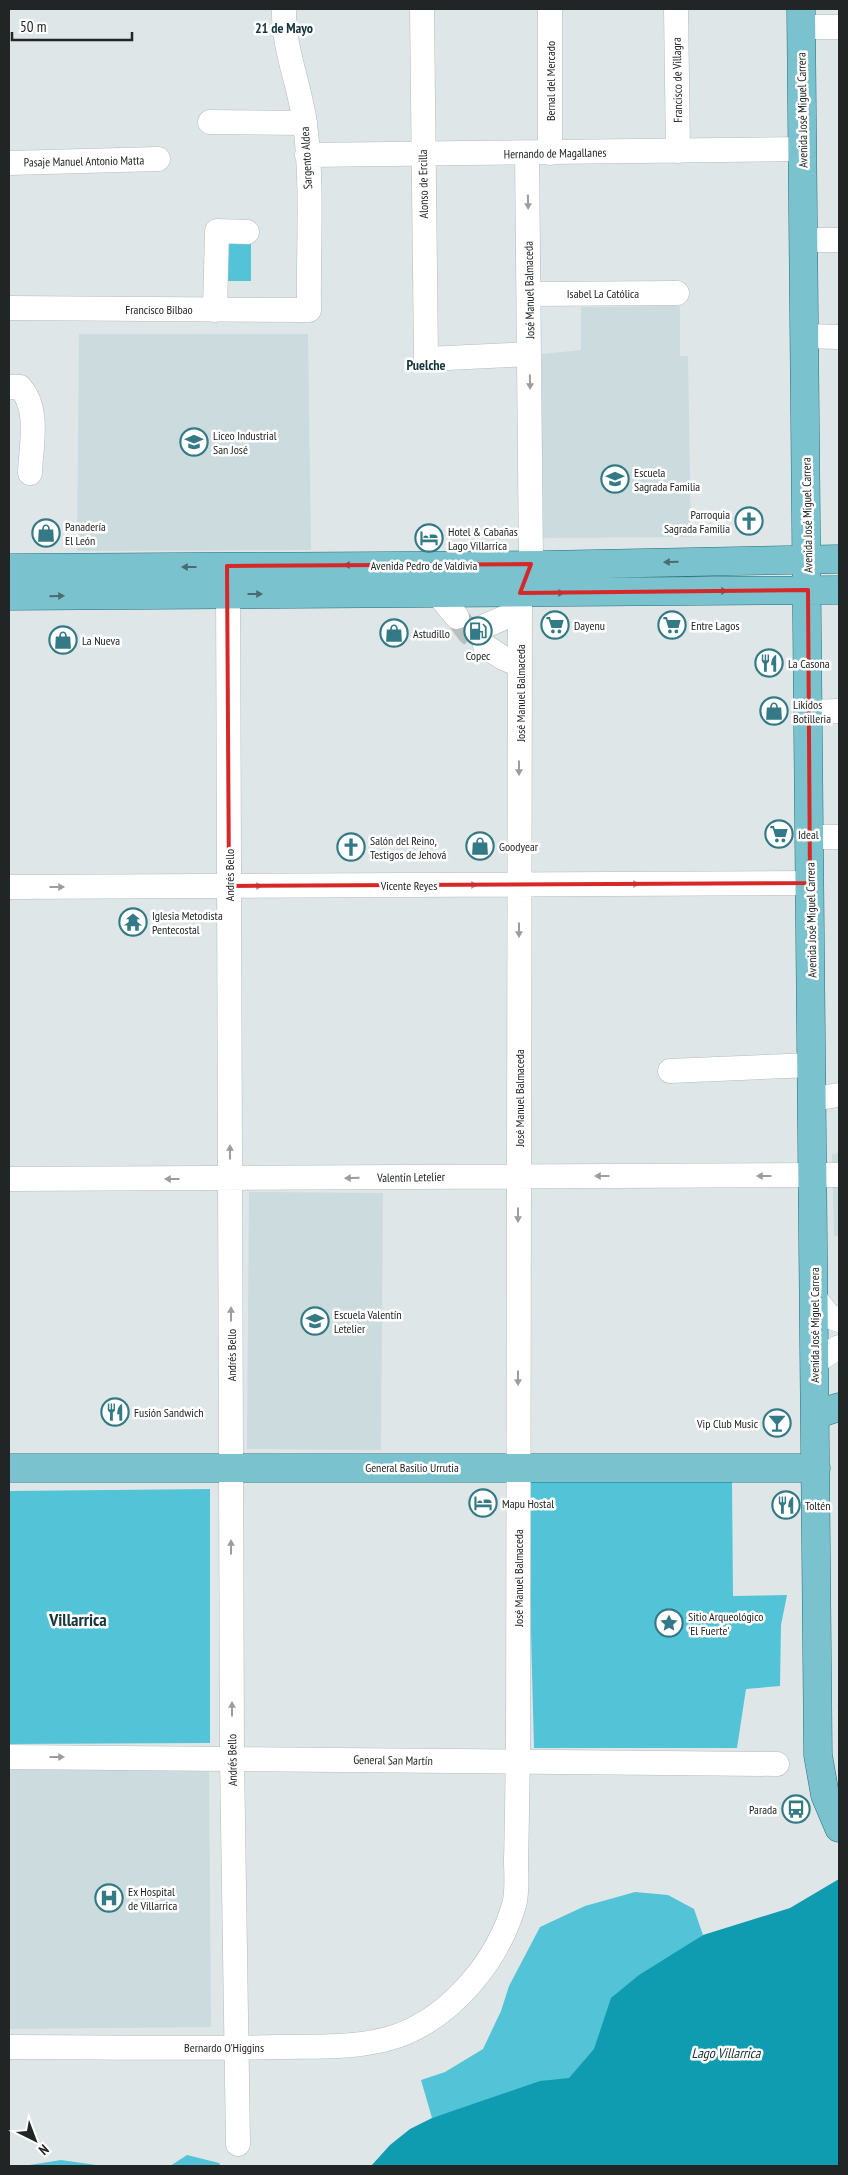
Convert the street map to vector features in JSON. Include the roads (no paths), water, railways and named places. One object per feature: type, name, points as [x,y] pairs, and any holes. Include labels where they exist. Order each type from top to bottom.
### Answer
[{"type":"main road","name":"Avenida José Miguel Carrera","points":[[801,18],[812,1099],[826,1176],[814,1297],[815,1362],[833,1411],[816,1468],[819,1768],[825,1796],[838,1827]]},
{"type":"main road","name":"Avenida Pedro de Valdivia","points":[[9,568],[531,564],[839,559]]},
{"type":"main road","points":[[9,596],[438,594],[511,599],[839,590]]},
{"type":"main road","name":"General Basilio Urrutia","points":[[9,1468],[816,1468]]},
{"type":"street","name":"Sargento Aldea","points":[[284,9],[284,30],[287,50],[305,122],[309,310]]},
{"type":"street","name":"Alonso de Ercilla","points":[[422,9],[422,154],[426,359],[529,354]]},
{"type":"street","name":"Bernal del Mercado","points":[[539,153],[550,9]]},
{"type":"street","name":"Francisco de Villagra","points":[[676,9],[678,151]]},
{"type":"street","points":[[801,18],[839,28]]},
{"type":"street","points":[[210,122],[305,122]]},
{"type":"street","name":"Hernando de Magallanes","points":[[307,155],[802,149]]},
{"type":"street","name":"José Manuel Balmaceda","points":[[433,2017],[468,1986],[482,1968],[506,1932],[515,1902],[518,1761],[520,665],[511,599],[531,564],[529,294],[539,153]]},
{"type":"street","name":"Pasaje Manuel Antonio Matta","points":[[9,163],[158,159]]},
{"type":"street","points":[[215,310],[216,232],[247,232]]},
{"type":"street","points":[[804,240],[839,240]]},
{"type":"street","name":"Isabel La Católica","points":[[529,294],[677,293]]},
{"type":"street","name":"Francisco Bilbao","points":[[9,308],[309,310]]},
{"type":"street","points":[[805,336],[839,337]]},
{"type":"street","points":[[9,387],[20,387],[28,396],[32,407],[30,473]]},
{"type":"street","name":"Andrés Bello","points":[[228,566],[232,1758],[238,2144]]},
{"type":"street","points":[[438,594],[520,665]]},
{"type":"street","points":[[477,626],[511,599]]},
{"type":"street","points":[[809,712],[839,711]]},
{"type":"street","points":[[810,838],[839,837]]},
{"type":"street","name":"Vicente Reyes","points":[[9,887],[810,883]]},
{"type":"street","points":[[670,1071],[812,1066]]},
{"type":"street","points":[[812,1099],[839,1095]]},
{"type":"street","name":"Valentín Letelier","points":[[9,1180],[518,1176],[826,1176]]},
{"type":"street","points":[[814,1297],[828,1316],[839,1320]]},
{"type":"street","points":[[815,1362],[839,1347]]},
{"type":"street","name":"General San Martín","points":[[9,1757],[776,1764]]},
{"type":"street","name":"Bernardo O'Higgins","points":[[9,2047],[238,2048],[368,2044],[402,2034],[433,2017]]},
{"type":"water","name":"Lago Villarrica","points":[[839,1879],[839,2166],[371,2166],[390,2145],[410,2129],[432,2118],[540,2081],[569,2078],[594,2049],[611,1998],[639,1975],[703,1935],[790,1908]]},
{"type":"tunnel","points":[[457,617],[469,633],[485,646]]},
{"type":"place","name":"Liceo Industrial San José","points":[[194,442]]},
{"type":"place","name":"Escuela Sagrada Familia","points":[[615,479]]},
{"type":"place","name":"Parroquia Sagrada Familia","points":[[749,521]]},
{"type":"place","name":"Panadería El León","points":[[46,533]]},
{"type":"place","name":"Hotel & Cabañas Lago Villarrica","points":[[429,538]]},
{"type":"place","name":"Dayenu","points":[[555,625]]},
{"type":"place","name":"Entre Lagos","points":[[672,625]]},
{"type":"place","name":"Copec","points":[[478,631]]},
{"type":"place","name":"Astudillo","points":[[394,633]]},
{"type":"place","name":"La Nueva","points":[[63,640]]},
{"type":"place","name":"La Casona","points":[[769,663]]},
{"type":"place","name":"Likidos Botilleria","points":[[774,711]]},
{"type":"place","name":"Ideal","points":[[779,834]]},
{"type":"place","name":"Goodyear","points":[[480,846]]},
{"type":"place","name":"Salón del Reino, Testigos de Jehová","points":[[351,847]]},
{"type":"place","name":"Iglesia Metodista Pentecostal","points":[[133,922]]},
{"type":"place","name":"Escuela Valentín Letelier","points":[[315,1321]]},
{"type":"place","name":"Fusión Sandwich","points":[[115,1412]]},
{"type":"place","name":"Vip Club Music","points":[[777,1423]]},
{"type":"place","name":"Mapu Hostal","points":[[483,1503]]},
{"type":"place","name":"Toltén","points":[[786,1505]]},
{"type":"place","name":"Sitio Arqueológico 'El Fuerte'","points":[[669,1623]]},
{"type":"place","name":"Parada","points":[[796,1809]]},
{"type":"place","name":"Ex Hospital de Villarrica","points":[[109,1898]]},
{"type":"district","name":"21 de Mayo","points":[[284,28]]},
{"type":"district","name":"Puelche","points":[[426,365]]},
{"type":"district","name":"Villarrica","points":[[78,1619]]}]
